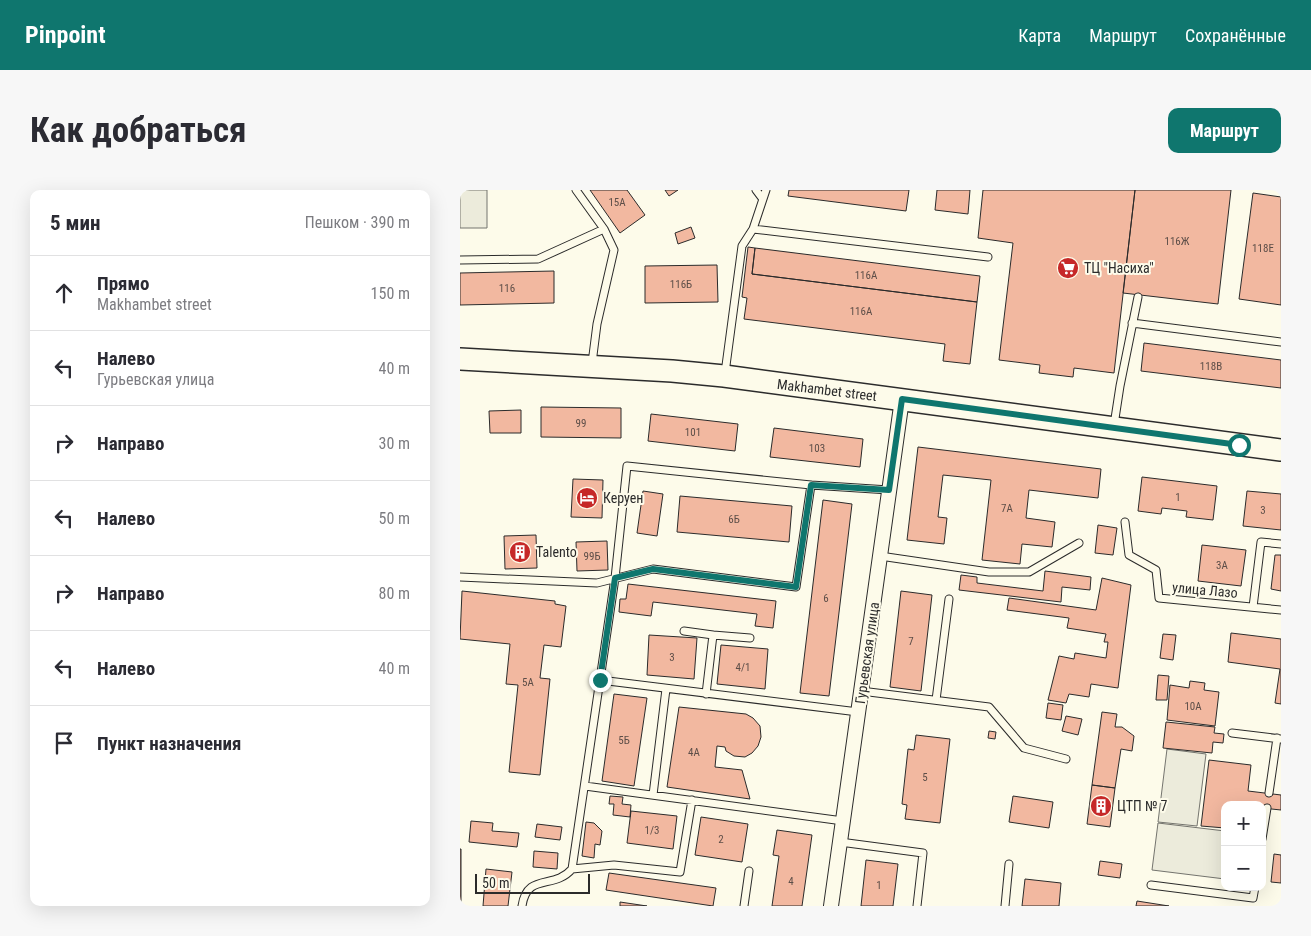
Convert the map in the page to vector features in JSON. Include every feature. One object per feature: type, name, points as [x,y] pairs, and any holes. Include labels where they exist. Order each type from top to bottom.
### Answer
[{"type":"main road","name":"Makhambet street","points":[[460,359],[724,376],[1281,450]]},
{"type":"street","name":"Гурьевская улица","points":[[831,906],[902,399]]},
{"type":"lane","points":[[576,190],[604,229],[614,250],[598,324],[592,366]]},
{"type":"lane","points":[[756,190],[762,198]]},
{"type":"lane","points":[[724,376],[742,246],[753,229],[766,190]]},
{"type":"lane","points":[[460,260],[538,259],[604,229]]},
{"type":"lane","points":[[753,229],[988,257]]},
{"type":"lane","points":[[1114,428],[1138,296]]},
{"type":"lane","points":[[1132,323],[1281,342]]},
{"type":"lane","points":[[522,906],[524,894],[532,886],[565,877],[572,869],[615,578],[628,466],[811,485],[889,490]]},
{"type":"lane","points":[[460,578],[597,583],[653,569],[796,587],[811,485]]},
{"type":"lane","name":"улица Лазо","points":[[1124,522],[1129,555],[1156,570],[1159,598],[1281,610]]},
{"type":"lane","points":[[1253,607],[1262,542],[1281,544]]},
{"type":"lane","points":[[880,556],[989,572],[1029,572],[1079,543]]},
{"type":"lane","points":[[936,700],[949,600]]},
{"type":"lane","points":[[684,632],[750,638]]},
{"type":"lane","points":[[706,694],[713,635]]},
{"type":"lane","points":[[600,680],[666,690],[858,712]]},
{"type":"lane","points":[[653,795],[666,690]]},
{"type":"lane","points":[[861,691],[989,707],[1024,748],[1066,759]]},
{"type":"lane","points":[[1232,733],[1279,738],[1269,793]]},
{"type":"lane","points":[[585,786],[843,821]]},
{"type":"lane","points":[[572,869],[614,865],[680,872],[692,800]]},
{"type":"lane","points":[[1266,814],[1267,808]]},
{"type":"lane","points":[[840,842],[923,853],[917,906]]},
{"type":"lane","points":[[1005,906],[1009,864]]},
{"type":"lane","points":[[744,906],[749,871]]},
{"type":"lane","points":[[1151,885],[1253,898],[1254,891]]},
{"type":"shaded area","points":[[460,190],[487,190],[487,228],[460,228]]},
{"type":"shaded area","points":[[1167,749],[1206,754],[1197,826],[1158,822]]},
{"type":"shaded area","points":[[1158,823],[1221,831],[1221,879],[1152,870]]},
{"type":"building","points":[[590,190],[627,190],[645,215],[620,233]]},
{"type":"building","points":[[665,190],[678,190],[669,196]]},
{"type":"building","points":[[789,190],[909,190],[906,211],[788,196]]},
{"type":"building","points":[[937,190],[970,190],[968,214],[935,210]]},
{"type":"building","name":"ТЦ \"Насиха\"","points":[[983,190],[1135,190],[1114,373],[1074,368],[1073,377],[1039,373],[1040,365],[999,360],[1013,243],[978,238]]},
{"type":"building","points":[[1135,190],[1231,190],[1218,304],[1123,293]]},
{"type":"building","points":[[1253,193],[1281,197],[1281,305],[1239,299]]},
{"type":"building","points":[[691,227],[695,238],[678,244],[675,233]]},
{"type":"building","points":[[748,247],[755,248],[752,274],[977,302],[970,364],[943,361],[945,344],[744,319],[747,298],[742,297]]},
{"type":"building","points":[[755,248],[980,276],[977,302],[752,274]]},
{"type":"building","points":[[717,265],[718,302],[645,303],[645,266]]},
{"type":"building","points":[[554,271],[554,303],[460,305],[460,273]]},
{"type":"building","points":[[1144,343],[1281,360],[1281,388],[1141,371]]},
{"type":"building","points":[[541,407],[621,408],[621,438],[541,437]]},
{"type":"building","points":[[521,410],[521,433],[490,433],[489,411]]},
{"type":"building","points":[[651,414],[738,424],[735,451],[648,441]]},
{"type":"building","points":[[774,428],[863,439],[860,467],[770,457]]},
{"type":"building","points":[[918,447],[1101,469],[1098,498],[1029,490],[1026,518],[1055,522],[1052,547],[1022,544],[1020,564],[982,560],[991,480],[943,475],[938,517],[947,518],[944,544],[907,540]]},
{"type":"building","points":[[1142,477],[1217,486],[1213,520],[1186,517],[1187,511],[1162,508],[1161,514],[1138,511]]},
{"type":"building","name":"Керуен","points":[[573,479],[603,480],[602,518],[571,517]]},
{"type":"building","points":[[643,491],[663,494],[657,536],[637,533]]},
{"type":"building","points":[[1247,491],[1281,494],[1281,530],[1243,526]]},
{"type":"building","points":[[680,496],[792,506],[789,542],[677,532]]},
{"type":"building","points":[[823,500],[852,504],[829,696],[800,693]]},
{"type":"building","points":[[1098,525],[1117,528],[1113,555],[1095,553]]},
{"type":"building","name":"Talento","points":[[536,535],[537,568],[505,569],[504,536]]},
{"type":"building","points":[[607,541],[608,570],[577,571],[576,542]]},
{"type":"building","points":[[1202,545],[1246,550],[1241,586],[1198,581]]},
{"type":"building","points":[[1275,555],[1281,555],[1281,591],[1271,589]]},
{"type":"building","points":[[1045,571],[1091,577],[1090,590],[1062,587],[1061,602],[959,590],[961,575],[977,577],[977,583],[1043,591]]},
{"type":"building","points":[[1102,578],[1131,585],[1118,688],[1091,684],[1089,697],[1069,694],[1066,703],[1048,700],[1059,656],[1074,659],[1075,653],[1106,658],[1108,642],[1104,642],[1106,634],[1067,628],[1069,618],[1007,610],[1009,598],[1096,610]]},
{"type":"building","points":[[628,584],[776,601],[773,628],[755,626],[757,614],[653,602],[651,616],[619,612],[620,599],[626,599]]},
{"type":"building","points":[[462,591],[555,601],[555,604],[566,606],[561,647],[544,645],[540,678],[550,679],[540,775],[509,772],[518,685],[506,684],[510,644],[460,639]]},
{"type":"building","points":[[901,591],[932,595],[921,691],[890,687]]},
{"type":"building","points":[[1231,633],[1281,639],[1281,704],[1275,703],[1280,669],[1228,662]]},
{"type":"building","points":[[1163,634],[1176,635],[1173,660],[1160,658]]},
{"type":"building","points":[[649,635],[697,638],[694,679],[647,675]]},
{"type":"building","points":[[721,645],[768,649],[765,689],[717,684]]},
{"type":"building","points":[[1158,675],[1169,676],[1167,700],[1156,700]]},
{"type":"building","points":[[1190,681],[1205,683],[1204,690],[1219,692],[1215,726],[1167,720],[1170,685],[1189,688]]},
{"type":"building","points":[[614,694],[647,698],[634,786],[602,781]]},
{"type":"building","points":[[1048,703],[1063,705],[1061,720],[1046,718]]},
{"type":"building","points":[[679,707],[746,714],[753,718],[760,726],[761,737],[758,746],[745,757],[734,756],[726,751],[725,747],[717,746],[715,767],[742,770],[750,799],[667,787]]},
{"type":"building","points":[[1102,712],[1117,714],[1115,727],[1122,727],[1134,736],[1132,751],[1121,749],[1115,788],[1092,785]]},
{"type":"building","points":[[1066,716],[1082,719],[1078,735],[1062,731]]},
{"type":"building","points":[[1166,722],[1215,727],[1214,733],[1224,734],[1223,743],[1213,742],[1212,753],[1163,748]]},
{"type":"building","points":[[989,731],[996,732],[995,739],[988,738]]},
{"type":"building","points":[[916,735],[950,739],[940,823],[905,819],[907,805],[902,804],[908,749],[914,750]]},
{"type":"building","points":[[1209,760],[1251,765],[1248,791],[1281,795],[1281,810],[1266,808],[1266,801],[1221,801],[1221,828],[1201,826]]},
{"type":"building","name":"ЦТП № 7","points":[[1092,785],[1115,788],[1110,827],[1087,824]]},
{"type":"building","points":[[610,796],[623,797],[622,804],[631,805],[630,817],[613,815],[614,804],[609,804]]},
{"type":"building","points":[[1013,796],[1053,802],[1049,828],[1009,822]]},
{"type":"building","points":[[631,811],[677,816],[673,849],[627,843]]},
{"type":"building","points":[[701,817],[748,824],[742,862],[695,855]]},
{"type":"building","points":[[471,821],[493,823],[492,831],[519,833],[517,847],[469,842]]},
{"type":"building","points":[[586,822],[594,823],[602,831],[600,845],[595,844],[594,858],[582,856]]},
{"type":"building","points":[[537,824],[562,827],[560,840],[535,837]]},
{"type":"building","points":[[777,830],[812,835],[802,906],[772,906],[779,856],[773,855]]},
{"type":"building","points":[[461,849],[461,906],[460,906]]},
{"type":"building","points":[[534,851],[558,853],[557,869],[533,867]]},
{"type":"building","points":[[1274,854],[1281,855],[1281,883],[1271,882]]},
{"type":"building","points":[[866,860],[898,864],[893,906],[861,906]]},
{"type":"building","points":[[1100,861],[1122,864],[1120,878],[1098,875]]},
{"type":"building","points":[[486,869],[512,872],[508,906],[483,906]]},
{"type":"building","points":[[609,873],[716,888],[713,906],[606,890]]},
{"type":"building","points":[[1025,879],[1061,883],[1059,906],[1022,906]]},
{"type":"building","points":[[1137,901],[1169,906],[1136,906]]},
{"type":"building","points":[[620,902],[647,906],[620,906]]},
{"type":"place","name":"ТЦ \"Насиха\"","points":[[1068,268]]},
{"type":"place","name":"Керуен","points":[[587,498]]},
{"type":"place","name":"Talento","points":[[520,552]]},
{"type":"place","name":"ЦТП № 7","points":[[1101,806]]},
{"type":"route","points":[[600,680],[615,578],[653,569],[796,587],[811,485],[889,490],[902,399],[1239,445]]}]
